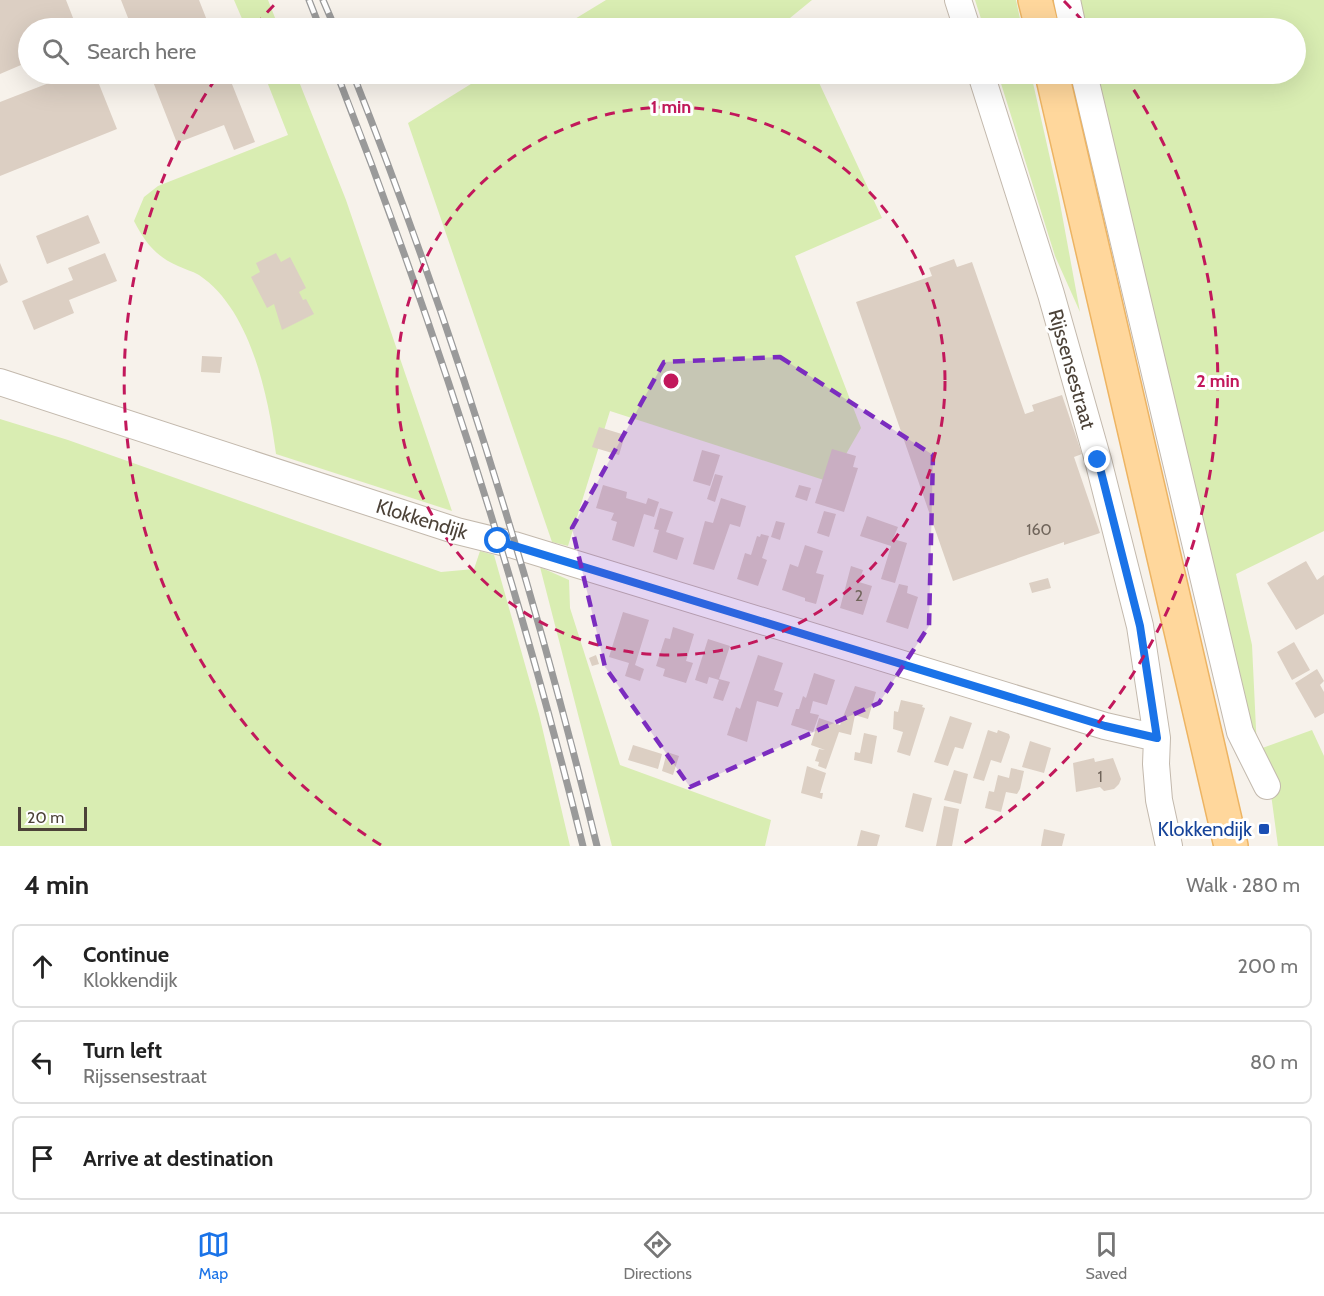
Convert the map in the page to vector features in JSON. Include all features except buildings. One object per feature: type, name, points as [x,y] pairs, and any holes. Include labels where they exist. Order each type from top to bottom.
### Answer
[{"type":"main road","points":[[1035,0],[1040,18]]},
{"type":"main road","points":[[1054,84],[1231,846]]},
{"type":"street","points":[[958,0],[964,18]]},
{"type":"street","points":[[1067,0],[1071,18]]},
{"type":"street","name":"Rijssensestraat","points":[[984,84],[1051,294],[1098,460],[1140,626],[1157,738],[1156,764],[1159,800],[1169,846]]},
{"type":"street","points":[[1086,84],[1240,732],[1267,786]]},
{"type":"street","name":"Klokkendijk","points":[[0,382],[457,531],[514,545],[1105,726],[1157,738]]},
{"type":"highlighted area","points":[[780,357],[933,455],[929,626],[879,703],[690,787],[605,667],[572,528],[664,362]]},
{"type":"green space","points":[[234,0],[268,0],[275,18],[242,18]]},
{"type":"green space","points":[[606,0],[812,0],[790,18],[576,18]]},
{"type":"green space","points":[[975,0],[1016,0],[1020,18],[981,18]]},
{"type":"green space","points":[[1078,0],[1324,0],[1324,531],[1236,574],[1252,645],[1257,750],[1094,84],[1306,84],[1306,18],[1081,18]]},
{"type":"green space","points":[[268,84],[300,84],[346,200],[452,511],[276,454],[262,381],[244,331],[232,309],[217,290],[199,275],[170,262],[157,253],[134,221],[144,197],[158,186],[288,135]]},
{"type":"green space","points":[[471,84],[820,84],[882,218],[795,256],[861,428],[830,482],[610,411],[568,546],[552,542],[408,123]]},
{"type":"green space","points":[[1001,84],[1033,84],[1059,198],[1080,312],[1055,256]]},
{"type":"green space","points":[[0,419],[68,440],[441,572],[474,569],[480,551],[494,555],[539,714],[570,846],[0,846]]},
{"type":"green space","points":[[540,567],[569,580],[570,608],[620,765],[771,820],[765,846],[612,846]]},
{"type":"green space","points":[[1312,730],[1324,756],[1324,846],[1278,846],[1268,772],[1257,750]]},
{"type":"railway","points":[[309,0],[316,18]]},
{"type":"railway","points":[[323,0],[331,18]]},
{"type":"railway","points":[[341,84],[408,264],[472,456],[531,650],[583,846]]},
{"type":"railway","points":[[357,84],[424,263],[488,456],[546,650],[597,846]]},
{"type":"place","name":"Klokkendijk","points":[[1264,829]]},
{"type":"route","points":[[498,541],[1105,726],[1157,738],[1151,685],[1140,626],[1098,460]]}]
